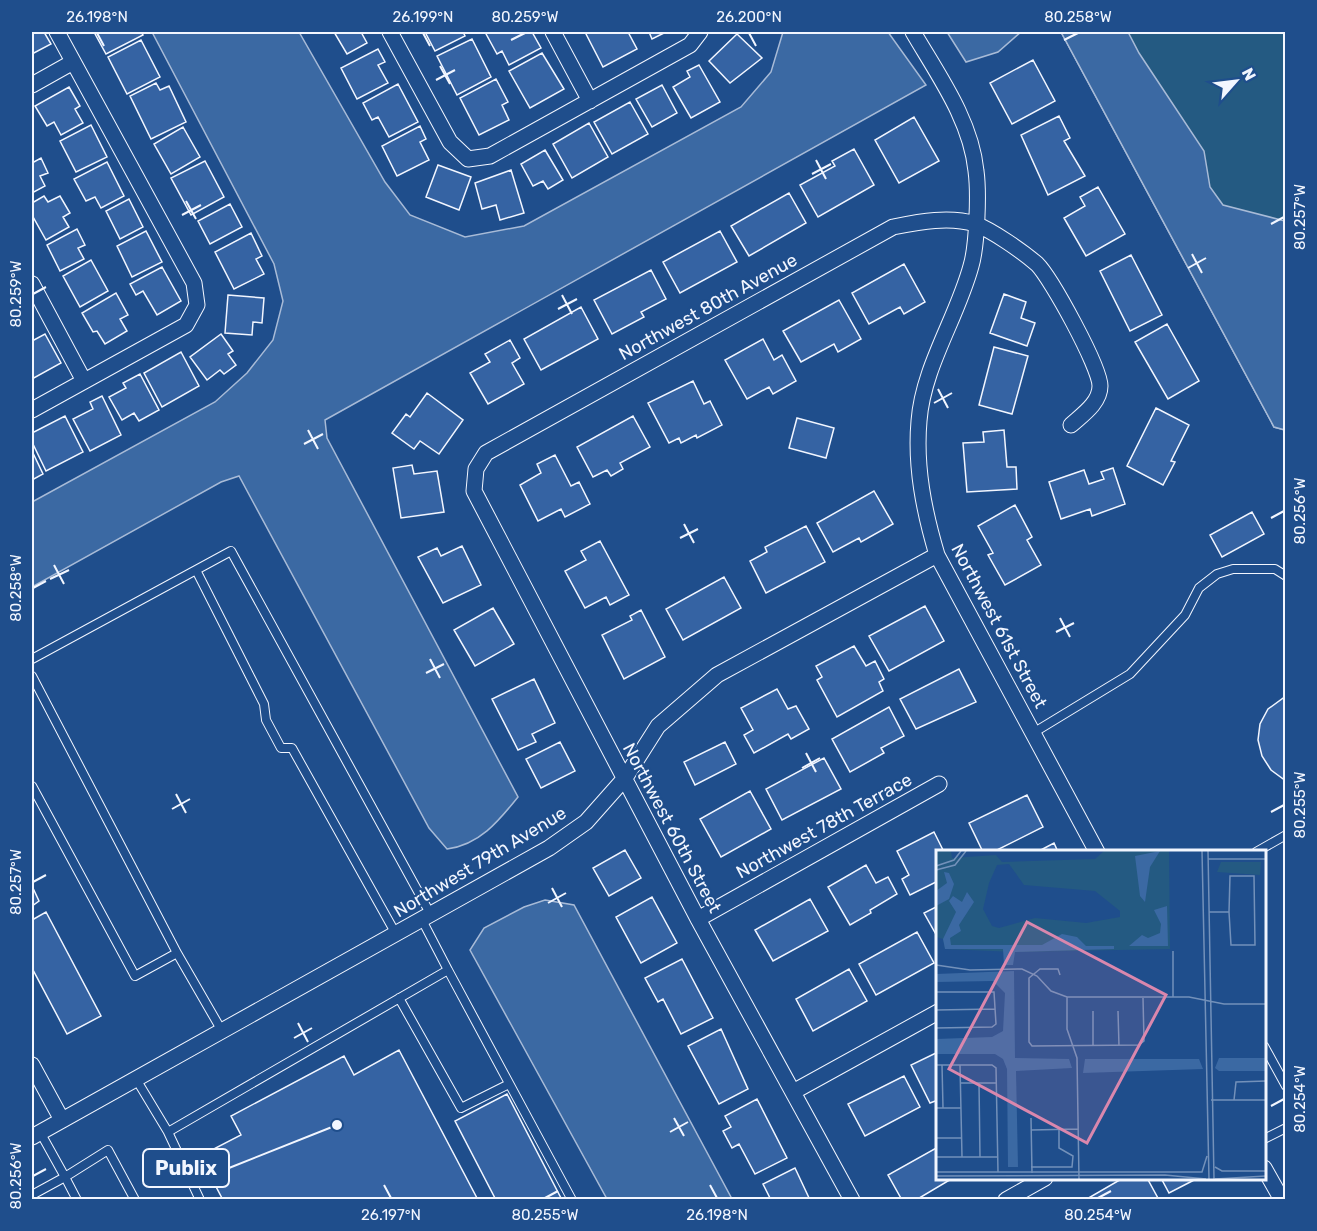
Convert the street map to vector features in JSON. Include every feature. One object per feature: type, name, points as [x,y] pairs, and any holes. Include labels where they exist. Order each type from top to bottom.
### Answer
[{"type":"street","points":[[32,410],[186,325],[197,305],[194,283],[57,32]]},
{"type":"street","points":[[390,32],[450,142],[468,159],[490,156],[690,45],[700,32]]},
{"type":"street","points":[[553,32],[590,101]]},
{"type":"street","name":"Northwest 61st Street","points":[[913,32],[952,99],[968,134],[976,171],[971,266],[931,372],[919,420],[919,470],[924,512],[937,555],[1095,850]]},
{"type":"street","points":[[32,85],[73,62]]},
{"type":"street","name":"Northwest 80th Avenue","points":[[476,469],[486,453],[893,227],[929,220],[975,224]]},
{"type":"street","points":[[975,224],[1011,245],[1037,265],[1095,364],[1100,386],[1096,401],[1071,425]]},
{"type":"street","points":[[32,284],[84,381]]},
{"type":"street","name":"Northwest 60th Street","points":[[476,469],[474,491],[698,919],[852,1200]]},
{"type":"street","name":"Northwest 79th Avenue","points":[[36,1134],[426,918],[558,842],[586,822],[625,778],[658,726],[717,675],[937,555]]},
{"type":"street","name":"Northwest 78th Terrace","points":[[698,919],[939,784]]},
{"type":"street","points":[[793,1092],[936,1013]]},
{"type":"street","points":[[32,1065],[62,1120]]},
{"type":"street","points":[[1266,1172],[1282,1200]]},
{"type":"street","points":[[1006,1200],[1043,1180]]},
{"type":"lane","points":[[32,659],[231,551],[426,918],[448,970],[572,1200]]},
{"type":"lane","points":[[1033,733],[1130,674],[1185,615],[1199,588],[1216,574],[1233,569],[1275,569],[1286,576]]},
{"type":"lane","points":[[196,570],[264,704],[266,720],[281,748],[292,748],[396,934]]},
{"type":"lane","points":[[32,676],[177,953],[222,1031]]},
{"type":"lane","points":[[32,786],[135,976],[177,953]]},
{"type":"lane","points":[[1260,850],[1286,835]]},
{"type":"lane","points":[[168,1132],[448,970]]},
{"type":"lane","points":[[399,998],[461,1108],[509,1084]]},
{"type":"lane","points":[[1266,1050],[1286,1086]]},
{"type":"lane","points":[[136,1079],[168,1132],[200,1200]]},
{"type":"lane","points":[[1266,1138],[1286,1128]]},
{"type":"lane","points":[[36,1134],[65,1177],[77,1200]]},
{"type":"lane","points":[[32,1195],[108,1150],[135,1200]]},
{"type":"shaded area","points":[[152,32],[299,32],[385,182],[410,215],[465,237],[524,226],[741,107],[771,72],[783,32],[888,32],[926,85],[325,420],[327,438],[518,797],[487,831],[469,843],[447,849],[429,828],[239,476],[221,482],[32,587],[32,502],[215,402],[247,373],[273,340],[283,301],[274,264]]},
{"type":"shaded area","points":[[947,32],[1021,32],[998,52],[966,62]]},
{"type":"shaded area","points":[[1061,32],[1285,32],[1285,430],[1274,427]]},
{"type":"shaded area","points":[[1061,32],[1128,32],[1139,53],[1204,151],[1210,187],[1223,205],[1285,221],[1285,430],[1274,427]]},
{"type":"shaded area","points":[[545,900],[574,905],[732,1199],[607,1199],[470,950],[484,928],[524,907]]},
{"type":"building","points":[[32,32],[44,32],[51,44],[32,54]]},
{"type":"building","points":[[94,32],[141,32],[143,35],[106,54]]},
{"type":"building","points":[[334,32],[361,32],[367,43],[347,54]]},
{"type":"building","points":[[425,32],[463,32],[465,36],[435,51]]},
{"type":"building","points":[[485,32],[532,32],[541,48],[509,65],[502,51],[497,54]]},
{"type":"building","points":[[585,32],[628,32],[637,49],[603,67]]},
{"type":"building","points":[[649,32],[666,32],[652,39]]},
{"type":"building","points":[[737,34],[762,58],[730,83],[709,61]]},
{"type":"building","points":[[472,39],[491,77],[457,95],[437,56]]},
{"type":"building","points":[[141,40],[160,77],[127,94],[108,57]]},
{"type":"building","points":[[378,49],[385,62],[378,65],[388,83],[357,99],[341,68]]},
{"type":"building","points":[[542,53],[564,89],[530,108],[509,71]]},
{"type":"building","points":[[1033,60],[1055,101],[1012,124],[990,83]]},
{"type":"building","points":[[699,65],[720,102],[691,118],[673,87],[690,77],[687,71]]},
{"type":"building","points":[[496,79],[508,102],[502,105],[509,120],[479,135],[460,98]]},
{"type":"building","points":[[156,83],[160,90],[169,86],[186,122],[151,139],[130,96]]},
{"type":"building","points":[[398,84],[418,122],[389,137],[378,117],[372,120],[363,103]]},
{"type":"building","points":[[662,85],[677,113],[652,127],[636,99]]},
{"type":"building","points":[[69,87],[80,106],[75,109],[83,123],[61,135],[54,122],[47,126],[35,106]]},
{"type":"building","points":[[630,102],[648,134],[612,154],[594,122]]},
{"type":"building","points":[[1059,116],[1070,138],[1064,141],[1085,176],[1048,195],[1021,135]]},
{"type":"building","points":[[914,117],[939,161],[899,183],[875,140]]},
{"type":"building","points":[[589,123],[608,157],[572,178],[553,144]]},
{"type":"building","points":[[91,125],[107,157],[76,172],[60,141]]},
{"type":"building","points":[[420,126],[426,139],[420,142],[429,160],[397,176],[382,146]]},
{"type":"building","points":[[183,127],[200,157],[171,174],[154,144]]},
{"type":"building","points":[[854,149],[874,185],[818,217],[800,185],[835,166],[832,161]]},
{"type":"building","points":[[545,150],[563,180],[548,189],[543,181],[533,186],[521,164]]},
{"type":"building","points":[[41,158],[48,173],[40,176],[45,186],[32,193],[32,163]]},
{"type":"building","points":[[205,161],[224,197],[191,215],[171,178]]},
{"type":"building","points":[[107,162],[124,196],[101,208],[95,197],[86,201],[74,179]]},
{"type":"building","points":[[438,165],[471,177],[459,210],[426,197]]},
{"type":"building","points":[[511,170],[524,213],[500,220],[496,205],[482,209],[475,183]]},
{"type":"building","points":[[1098,187],[1125,234],[1086,256],[1064,218],[1085,206],[1080,197]]},
{"type":"building","points":[[789,193],[806,223],[749,256],[731,226]]},
{"type":"building","points":[[44,196],[48,202],[60,196],[70,213],[63,217],[69,227],[46,240],[32,215],[32,203]]},
{"type":"building","points":[[129,199],[143,227],[120,239],[106,211]]},
{"type":"building","points":[[230,204],[242,227],[210,244],[198,221]]},
{"type":"building","points":[[77,229],[85,245],[78,248],[84,259],[60,271],[47,245]]},
{"type":"building","points":[[146,231],[162,262],[132,277],[117,246]]},
{"type":"building","points":[[720,231],[737,262],[680,293],[663,262]]},
{"type":"building","points":[[251,233],[262,256],[256,259],[264,274],[234,289],[215,252]]},
{"type":"building","points":[[1131,255],[1162,315],[1130,331],[1100,271]]},
{"type":"building","points":[[91,260],[108,291],[80,307],[63,276]]},
{"type":"building","points":[[904,264],[925,302],[904,314],[900,307],[869,324],[852,293]]},
{"type":"building","points":[[162,267],[181,301],[157,315],[143,291],[136,295],[130,284]]},
{"type":"building","points":[[651,270],[666,299],[641,312],[644,317],[612,334],[594,300]]},
{"type":"building","points":[[116,293],[128,315],[120,319],[127,331],[105,344],[97,331],[93,332],[82,313]]},
{"type":"building","points":[[1004,294],[1026,302],[1021,318],[1035,323],[1027,346],[990,333]]},
{"type":"building","points":[[228,295],[264,298],[262,323],[253,322],[252,335],[225,333]]},
{"type":"building","points":[[839,300],[861,339],[838,352],[834,344],[801,362],[783,331]]},
{"type":"building","points":[[581,307],[598,339],[541,370],[524,339]]},
{"type":"building","points":[[1167,324],[1199,381],[1168,399],[1135,342]]},
{"type":"building","points":[[45,334],[61,363],[32,379],[32,341]]},
{"type":"building","points":[[221,334],[233,351],[228,354],[236,365],[224,374],[220,370],[207,380],[190,357]]},
{"type":"building","points":[[763,339],[774,360],[782,355],[796,381],[773,394],[769,387],[747,399],[725,360]]},
{"type":"building","points":[[510,340],[520,358],[512,363],[524,384],[488,404],[470,373],[490,362],[485,354]]},
{"type":"building","points":[[994,347],[1028,356],[1012,414],[979,405]]},
{"type":"building","points":[[181,352],[199,386],[162,407],[144,373]]},
{"type":"building","points":[[140,374],[159,410],[139,421],[134,413],[122,420],[109,397],[126,388],[123,383]]},
{"type":"building","points":[[693,381],[704,404],[710,401],[722,425],[697,438],[696,435],[681,443],[679,438],[669,443],[648,403]]},
{"type":"building","points":[[427,393],[463,420],[439,454],[420,441],[414,449],[392,433],[406,414],[410,417]]},
{"type":"building","points":[[102,396],[121,435],[90,451],[73,419],[93,409],[90,402]]},
{"type":"building","points":[[1156,408],[1189,425],[1171,461],[1175,462],[1163,485],[1127,466]]},
{"type":"building","points":[[65,416],[83,452],[46,471],[32,442],[32,433]]},
{"type":"building","points":[[633,416],[650,447],[620,463],[623,469],[611,476],[607,470],[593,477],[577,447]]},
{"type":"building","points":[[797,418],[834,428],[826,458],[789,448]]},
{"type":"building","points":[[1004,430],[1007,467],[1016,467],[1017,489],[967,492],[963,443],[984,442],[983,432]]},
{"type":"building","points":[[32,451],[43,474],[32,480]]},
{"type":"building","points":[[555,455],[571,486],[579,482],[590,504],[565,517],[561,509],[538,521],[520,485],[541,473],[537,464]]},
{"type":"building","points":[[412,465],[414,474],[437,471],[444,512],[401,518],[393,468]]},
{"type":"building","points":[[1113,468],[1125,504],[1092,516],[1090,509],[1061,519],[1049,482],[1084,470],[1089,484],[1104,479],[1101,472]]},
{"type":"building","points":[[874,491],[893,524],[861,542],[859,538],[833,552],[817,523]]},
{"type":"building","points":[[1015,505],[1032,537],[1027,540],[1041,565],[1005,585],[988,555],[993,553],[978,526]]},
{"type":"building","points":[[1252,512],[1264,534],[1222,557],[1210,535]]},
{"type":"building","points":[[806,526],[825,562],[766,593],[750,561],[767,552],[765,547]]},
{"type":"building","points":[[600,541],[629,595],[610,605],[606,597],[585,608],[565,571],[586,560],[581,551]]},
{"type":"building","points":[[462,546],[481,585],[443,603],[418,557],[437,548],[441,556]]},
{"type":"building","points":[[724,577],[741,608],[683,640],[666,609]]},
{"type":"building","points":[[925,606],[944,641],[889,671],[869,636]]},
{"type":"building","points":[[493,608],[514,644],[475,666],[454,630]]},
{"type":"building","points":[[641,610],[665,657],[624,679],[602,635],[632,620],[630,616]]},
{"type":"building","points":[[854,646],[866,666],[875,661],[884,679],[879,682],[883,691],[837,717],[817,680],[822,677],[816,666]]},
{"type":"building","points":[[959,669],[976,702],[916,729],[900,699]]},
{"type":"building","points":[[534,679],[555,723],[532,734],[536,742],[518,750],[492,699]]},
{"type":"building","points":[[777,689],[788,709],[796,706],[809,729],[791,739],[788,734],[754,753],[744,735],[753,730],[741,708]]},
{"type":"building","points":[[1286,696],[1286,781],[1271,770],[1262,756],[1258,740],[1260,724],[1268,709]]},
{"type":"building","points":[[889,707],[904,736],[881,748],[884,753],[850,772],[832,739]]},
{"type":"building","points":[[560,742],[575,771],[541,788],[526,759]]},
{"type":"building","points":[[725,742],[736,764],[695,785],[684,762]]},
{"type":"building","points":[[824,758],[841,789],[782,820],[766,789]]},
{"type":"building","points":[[750,791],[771,829],[721,857],[700,819]]},
{"type":"building","points":[[1027,795],[1043,827],[997,850],[982,850],[969,823]]},
{"type":"building","points":[[934,832],[943,850],[936,850],[936,882],[910,895],[902,879],[909,875],[897,851]]},
{"type":"building","points":[[1054,843],[1057,850],[1041,850]]},
{"type":"building","points":[[625,850],[641,878],[609,896],[593,868]]},
{"type":"building","points":[[866,865],[876,883],[888,877],[897,894],[850,925],[828,887]]},
{"type":"building","points":[[32,886],[39,901],[32,906]]},
{"type":"building","points":[[652,897],[677,943],[641,963],[616,917]]},
{"type":"building","points":[[810,899],[828,931],[773,961],[755,930]]},
{"type":"building","points":[[936,907],[936,934],[924,913]]},
{"type":"building","points":[[46,912],[101,1016],[67,1034],[32,968],[32,920]]},
{"type":"building","points":[[917,932],[934,963],[876,995],[859,964]]},
{"type":"building","points":[[682,959],[713,1018],[681,1034],[663,999],[658,1002],[645,978]]},
{"type":"building","points":[[849,969],[867,1001],[813,1031],[796,999]]},
{"type":"building","points":[[721,1029],[748,1089],[719,1104],[688,1046]]},
{"type":"building","points":[[399,1050],[478,1200],[223,1200],[200,1156],[241,1135],[231,1116],[344,1056],[354,1075]]},
{"type":"building","points":[[936,1053],[936,1101],[930,1103],[911,1065]]},
{"type":"building","points":[[904,1076],[920,1107],[865,1136],[848,1104]]},
{"type":"building","points":[[507,1094],[562,1200],[496,1200],[455,1121]]},
{"type":"building","points":[[757,1099],[787,1158],[755,1174],[739,1144],[732,1148],[723,1131],[731,1127],[725,1116]]},
{"type":"building","points":[[936,1148],[936,1180],[950,1180],[916,1200],[902,1200],[888,1175]]},
{"type":"building","points":[[795,1168],[810,1200],[771,1200],[763,1184]]},
{"type":"building","points":[[1120,1180],[1148,1180],[1159,1200],[1085,1200]]},
{"type":"building","points":[[1162,1180],[1194,1180],[1169,1193]]},
{"type":"place","name":"Publix","points":[[337,1125]]}]
